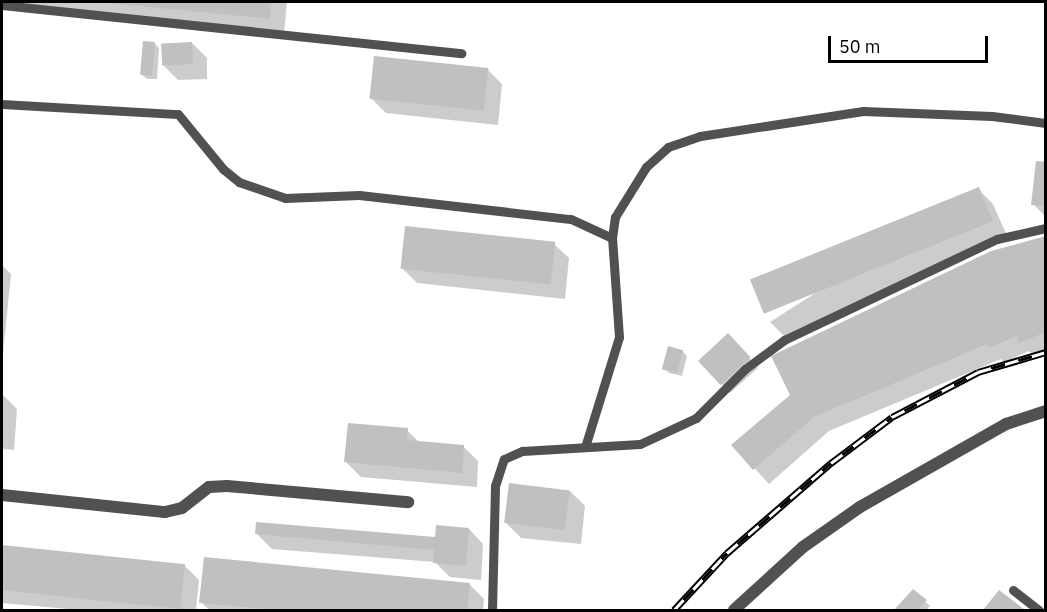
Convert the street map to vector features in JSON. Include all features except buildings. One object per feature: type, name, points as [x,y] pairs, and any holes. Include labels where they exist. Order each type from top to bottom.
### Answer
[{"type":"street","points":[[734,610],[803,548],[860,507],[1006,424],[1046,411]]},
{"type":"street","points":[[2,495],[165,513],[182,507],[209,487],[227,486],[408,502]]},
{"type":"lane","points":[[2,5],[283,37],[462,52]]},
{"type":"lane","points":[[2,104],[178,114],[223,169],[239,182],[285,198],[359,195],[571,219],[612,238]]},
{"type":"lane","points":[[585,447],[619,337],[612,238],[615,217],[646,167],[668,147],[700,136],[863,111],[992,116],[1046,123]]},
{"type":"lane","points":[[492,610],[495,486],[504,459],[522,451],[640,444],[687,424],[745,369],[784,340],[998,239],[1046,228]]},
{"type":"lane","points":[[1013,591],[1039,610]]},
{"type":"railway","points":[[674,610],[727,553],[831,463],[892,417],[978,372],[1046,352]]}]
